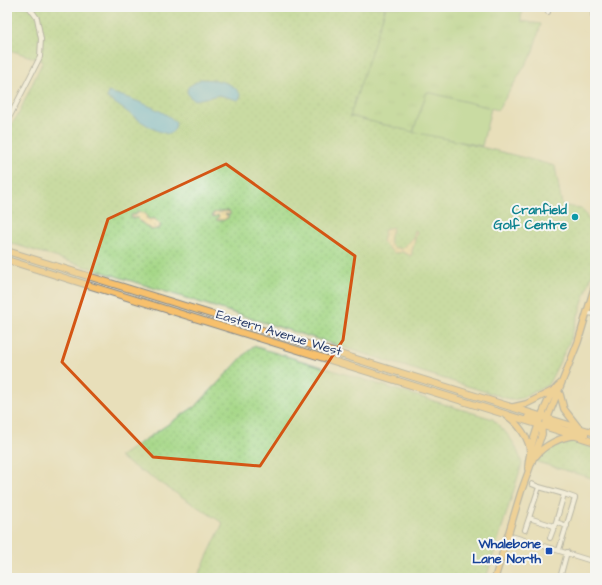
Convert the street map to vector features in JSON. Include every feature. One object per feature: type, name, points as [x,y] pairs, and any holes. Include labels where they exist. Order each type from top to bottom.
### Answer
[{"type":"highway","name":"Eastern Avenue West","points":[[7,251],[446,387],[509,407],[543,421]]},
{"type":"highway","name":"Eastern Avenue West","points":[[7,260],[529,422],[543,421]]},
{"type":"highway","points":[[446,387],[483,403],[595,438]]},
{"type":"highway","points":[[543,421],[557,422],[595,433]]},
{"type":"highway","points":[[541,437],[543,421]]},
{"type":"highway","points":[[543,421],[577,437],[595,442]]},
{"type":"main road","points":[[495,578],[543,421],[578,342],[595,285]]},
{"type":"main road","points":[[509,407],[526,404],[557,391]]},
{"type":"main road","points":[[557,391],[564,410],[572,422],[583,430]]},
{"type":"main road","points":[[500,413],[512,420],[520,430],[530,448],[532,458]]},
{"type":"main road","points":[[532,458],[541,437]]},
{"type":"main road","points":[[532,458],[560,440],[567,437],[577,437]]},
{"type":"street","points":[[7,122],[40,57],[41,39],[37,18],[29,7]]},
{"type":"street","points":[[548,7],[548,12]]},
{"type":"street","points":[[593,15],[594,7]]},
{"type":"street","points":[[587,313],[595,314]]},
{"type":"street","points":[[532,484],[576,498],[559,550]]},
{"type":"street","points":[[525,530],[539,487]]},
{"type":"street","points":[[550,538],[564,494]]},
{"type":"street","points":[[529,518],[567,526]]},
{"type":"street","points":[[508,534],[595,562]]},
{"type":"street","points":[[560,578],[567,552]]},
{"type":"highlighted area","points":[[226,164],[355,256],[343,340],[260,466],[153,457],[62,362],[108,219]]},
{"type":"green space","points":[[7,7],[385,7],[377,38],[350,116],[555,166],[562,205],[582,209],[590,221],[589,229],[595,231],[595,265],[569,343],[548,385],[522,398],[512,400],[7,242],[7,131],[18,115],[43,61],[7,49]]},
{"type":"green space","points":[[386,7],[496,7],[522,10],[521,21],[541,24],[532,54],[498,110],[427,92],[413,132],[350,116]]},
{"type":"green space","points":[[427,92],[491,108],[482,146],[413,132]]},
{"type":"green space","points":[[253,346],[493,419],[511,440],[517,450],[522,464],[486,578],[197,578],[223,523],[119,457],[197,405]]},
{"type":"green space","points":[[570,440],[595,449],[595,479],[537,462],[543,454],[551,448]]},
{"type":"sand","points":[[138,211],[145,213],[148,219],[155,219],[160,224],[160,228],[152,230],[139,221],[138,218],[132,218],[131,215],[136,215]]},
{"type":"sand","points":[[226,211],[230,212],[230,215],[225,214],[229,217],[224,220],[216,220],[219,216],[218,215],[214,217],[212,216],[213,213]]},
{"type":"sand","points":[[392,227],[393,230],[390,234],[390,242],[393,247],[401,249],[413,238],[415,230],[417,231],[411,256],[403,252],[394,253],[382,242],[385,229]]},
{"type":"water","points":[[201,79],[229,84],[238,91],[241,96],[238,100],[219,95],[195,100],[190,97],[187,92],[188,87]]},
{"type":"water","points":[[108,92],[134,100],[164,113],[176,123],[175,129],[170,134],[163,133],[147,125],[107,98]]},
{"type":"place","name":"Cranfield Golf Centre","points":[[575,217]]},
{"type":"place","name":"Whalebone Lane North","points":[[549,551]]}]
